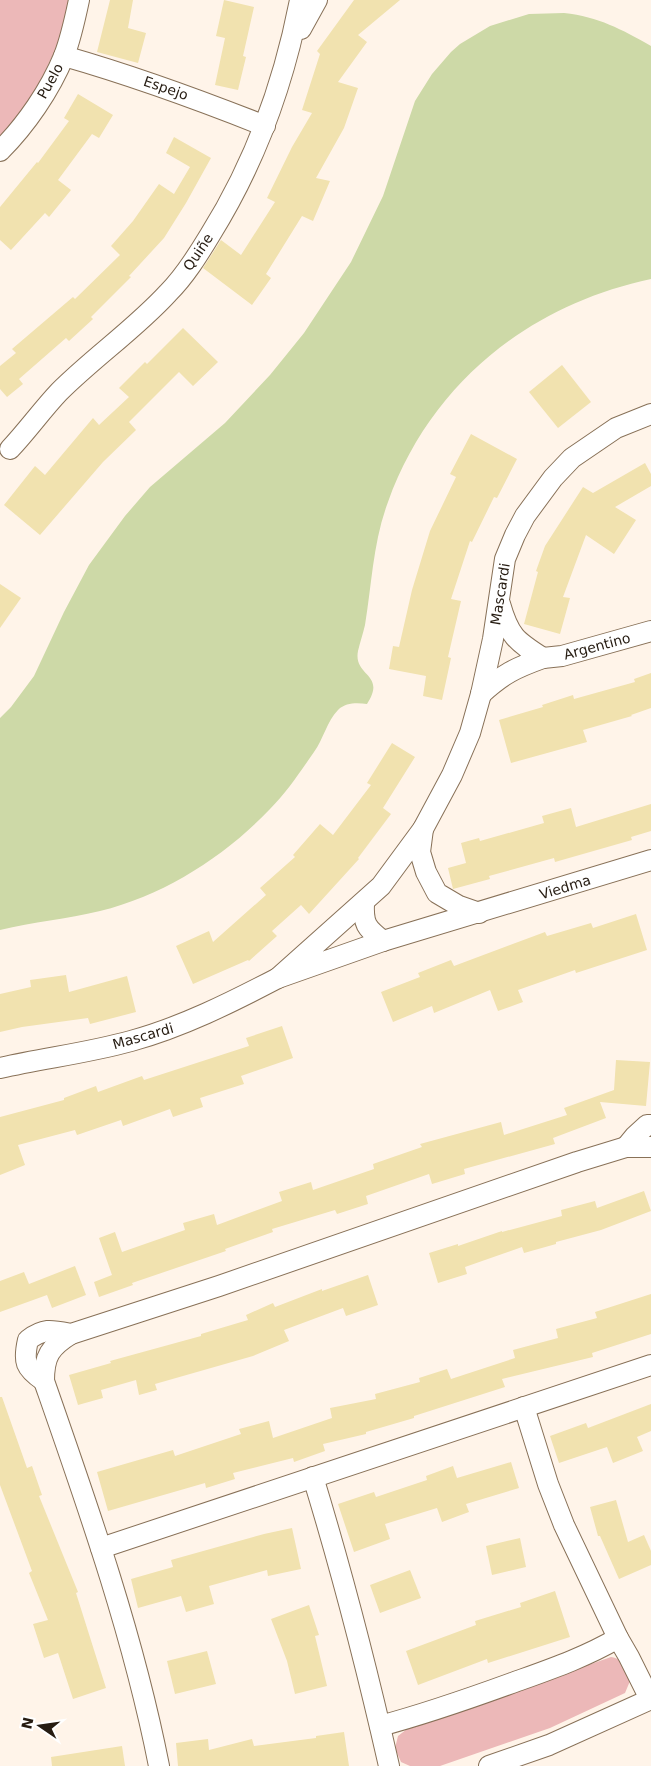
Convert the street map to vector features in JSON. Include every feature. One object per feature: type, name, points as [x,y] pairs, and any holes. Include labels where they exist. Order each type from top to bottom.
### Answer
[{"type":"street","name":"Puelo","points":[[0,150],[40,101],[64,56],[79,0]]},
{"type":"street","name":"Quiñe","points":[[3,455],[60,392],[139,323],[170,292],[218,223],[237,188],[265,126],[287,58],[300,0]]},
{"type":"street","points":[[287,58],[317,0]]},
{"type":"street","name":"Espejo","points":[[64,56],[148,81],[265,126]]},
{"type":"street","name":"Mascardi","points":[[423,829],[456,767],[470,733],[493,639],[505,560],[525,516],[553,478],[572,458],[616,428],[651,414]]},
{"type":"street","points":[[499,600],[506,624],[514,637],[543,658]]},
{"type":"street","name":"Argentino","points":[[481,694],[497,680],[516,668],[543,658],[562,656],[651,631]]},
{"type":"street","points":[[278,978],[381,886],[423,829]]},
{"type":"street","points":[[278,978],[426,928],[437,918],[440,908],[437,893],[426,872],[420,852],[423,829]]},
{"type":"street","name":"Viedma","points":[[426,928],[651,860]]},
{"type":"street","points":[[393,870],[407,865],[416,866],[426,872]]},
{"type":"street","points":[[437,893],[459,906],[479,913]]},
{"type":"street","points":[[364,902],[363,918],[368,930],[383,941]]},
{"type":"street","name":"Mascardi","points":[[0,1068],[88,1052],[132,1041],[172,1028],[242,997],[278,978]]},
{"type":"street","points":[[626,1147],[647,1125],[651,1125]]},
{"type":"street","points":[[159,1766],[137,1670],[101,1548],[44,1381],[46,1358],[56,1344],[71,1334],[219,1286],[626,1147],[651,1147]]},
{"type":"street","points":[[101,1548],[651,1365]]},
{"type":"street","points":[[489,1766],[549,1745],[651,1699],[630,1657],[618,1638],[564,1525],[548,1484],[524,1407]]},
{"type":"street","points":[[313,1478],[333,1543],[380,1726],[388,1766]]},
{"type":"street","points":[[380,1726],[431,1712],[567,1664],[596,1652],[618,1638]]},
{"type":"shaded area","points":[[0,0],[73,0],[67,24],[38,87],[0,140]]},
{"type":"shaded area","points":[[564,13],[599,21],[630,34],[651,46],[651,279],[606,291],[564,308],[526,330],[490,356],[458,386],[430,421],[407,459],[388,502],[379,532],[365,625],[358,651],[360,666],[372,680],[372,694],[367,704],[348,704],[341,707],[334,714],[314,752],[288,789],[270,809],[234,843],[214,858],[148,895],[100,911],[0,930],[0,718],[11,707],[34,676],[64,612],[89,565],[125,516],[150,487],[225,423],[270,375],[304,333],[351,262],[383,196],[415,101],[432,74],[460,44],[490,26],[529,14]]},
{"type":"shaded area","points":[[611,1657],[620,1660],[626,1668],[630,1681],[625,1693],[550,1728],[440,1766],[410,1766],[401,1762],[395,1748],[398,1736],[407,1729]]},
{"type":"building","points":[[110,0],[133,0],[128,28],[146,33],[138,63],[97,52]]},
{"type":"building","points":[[224,0],[254,7],[243,56],[246,57],[238,90],[215,85],[225,38],[216,36]]},
{"type":"building","points":[[354,0],[400,0],[358,35],[367,42],[338,82],[358,88],[344,128],[316,178],[330,181],[313,221],[302,216],[266,274],[271,278],[252,305],[203,268],[221,240],[241,255],[275,202],[267,198],[292,147],[312,113],[302,110],[320,54],[317,51]]},
{"type":"building","points":[[78,94],[113,115],[99,138],[92,134],[58,180],[71,190],[49,217],[45,213],[11,250],[0,240],[0,207],[38,163],[69,121],[64,118]]},
{"type":"building","points":[[174,137],[211,158],[164,238],[129,276],[131,277],[91,317],[93,319],[69,341],[66,338],[19,379],[23,384],[7,397],[0,389],[0,366],[16,353],[12,349],[73,297],[75,299],[120,255],[111,246],[133,221],[159,184],[174,194],[190,167],[166,153]]},
{"type":"building","points":[[183,328],[218,362],[193,386],[179,372],[129,422],[136,430],[103,462],[40,535],[4,505],[35,466],[45,475],[93,418],[99,425],[129,397],[119,388],[145,362],[147,364]]},
{"type":"building","points":[[562,365],[591,402],[558,428],[529,392]]},
{"type":"building","points":[[471,434],[517,459],[497,498],[494,497],[472,542],[470,541],[451,599],[461,601],[448,657],[451,658],[442,700],[423,696],[426,676],[389,669],[393,646],[399,647],[412,590],[430,531],[456,477],[450,474]]},
{"type":"building","points":[[645,463],[651,474],[651,486],[615,507],[636,520],[614,554],[586,535],[563,597],[570,598],[560,634],[524,624],[538,572],[536,571],[545,546],[583,487],[593,493]]},
{"type":"building","points":[[0,584],[21,598],[0,628]]},
{"type":"building","points":[[651,673],[651,708],[632,716],[583,730],[587,742],[511,763],[499,720],[543,707],[542,705],[573,695],[574,699],[635,682],[634,679]]},
{"type":"building","points":[[392,743],[415,757],[383,808],[391,814],[359,859],[309,914],[301,905],[272,931],[277,936],[249,961],[193,984],[176,946],[209,931],[213,942],[266,895],[260,888],[295,857],[293,855],[320,824],[333,835],[371,785],[367,783]]},
{"type":"building","points":[[651,804],[651,831],[631,837],[632,840],[555,862],[554,858],[489,876],[490,879],[453,889],[448,868],[466,863],[461,843],[479,838],[480,841],[544,823],[542,816],[571,808],[576,827]]},
{"type":"building","points":[[636,914],[647,950],[576,973],[575,970],[518,990],[523,1002],[498,1011],[490,990],[434,1013],[432,1006],[393,1022],[381,992],[420,977],[418,973],[451,960],[454,966],[545,932],[547,936],[591,923],[593,928]]},
{"type":"building","points":[[66,975],[69,992],[127,976],[136,1012],[90,1024],[88,1018],[0,1032],[0,994],[31,987],[30,980]]},
{"type":"building","points":[[282,1026],[293,1058],[241,1076],[244,1084],[200,1098],[203,1107],[173,1117],[170,1109],[123,1126],[121,1120],[77,1135],[75,1130],[18,1145],[25,1165],[0,1175],[0,1117],[64,1100],[64,1098],[96,1086],[98,1092],[142,1076],[144,1080],[249,1046],[246,1038]]},
{"type":"building","points":[[616,1060],[650,1062],[646,1106],[600,1102],[606,1118],[553,1138],[555,1144],[464,1169],[465,1174],[432,1184],[429,1174],[366,1196],[368,1204],[337,1214],[335,1210],[272,1229],[273,1232],[225,1249],[226,1251],[132,1283],[133,1285],[99,1297],[94,1282],[112,1275],[99,1238],[115,1232],[122,1252],[185,1230],[183,1223],[214,1214],[217,1225],[282,1201],[279,1192],[311,1182],[313,1190],[374,1169],[373,1164],[422,1147],[420,1144],[501,1122],[504,1135],[567,1115],[564,1108],[614,1090]]},
{"type":"building","points":[[644,1191],[651,1211],[601,1230],[524,1253],[522,1247],[465,1267],[467,1274],[438,1283],[429,1253],[458,1244],[458,1246],[502,1231],[562,1216],[561,1210],[595,1201],[597,1208]]},
{"type":"building","points":[[75,1266],[86,1295],[52,1308],[47,1295],[0,1312],[0,1281],[24,1272],[29,1284]]},
{"type":"building","points":[[368,1275],[378,1305],[346,1316],[343,1308],[284,1330],[289,1341],[253,1356],[155,1384],[157,1390],[139,1395],[136,1380],[101,1390],[103,1398],[78,1405],[69,1375],[111,1363],[110,1361],[201,1336],[201,1334],[248,1320],[246,1315],[273,1303],[275,1307],[322,1289],[322,1291]]},
{"type":"building","points":[[651,1294],[651,1334],[592,1353],[593,1357],[502,1379],[505,1387],[366,1432],[366,1434],[323,1444],[325,1451],[294,1462],[293,1458],[233,1473],[235,1479],[206,1488],[205,1483],[108,1511],[97,1472],[173,1450],[175,1456],[241,1434],[239,1429],[269,1421],[273,1438],[332,1418],[330,1408],[376,1399],[375,1394],[420,1382],[419,1378],[447,1369],[451,1379],[515,1358],[513,1350],[558,1338],[556,1329],[597,1318],[595,1312]]},
{"type":"building","points":[[0,1397],[2,1397],[27,1468],[32,1466],[42,1495],[39,1496],[78,1592],[76,1593],[106,1688],[73,1699],[58,1653],[44,1658],[33,1624],[48,1620],[29,1573],[32,1571],[0,1485]]},
{"type":"building","points":[[651,1404],[651,1431],[637,1437],[643,1451],[613,1463],[607,1447],[559,1463],[550,1436],[586,1423],[588,1428]]},
{"type":"building","points":[[511,1462],[519,1488],[466,1504],[469,1512],[442,1522],[437,1508],[385,1524],[390,1539],[354,1552],[338,1504],[374,1492],[376,1497],[427,1480],[426,1476],[453,1466],[457,1478]]},
{"type":"building","points":[[616,1500],[628,1542],[644,1535],[651,1551],[651,1565],[619,1579],[600,1536],[598,1536],[590,1507]]},
{"type":"building","points":[[292,1528],[301,1569],[268,1576],[267,1570],[209,1586],[214,1604],[186,1612],[181,1596],[138,1608],[131,1579],[173,1567],[171,1560]]},
{"type":"building","points":[[520,1538],[526,1567],[492,1575],[486,1546]]},
{"type":"building","points":[[410,1570],[421,1598],[380,1613],[370,1585]]},
{"type":"building","points":[[555,1591],[570,1637],[488,1663],[487,1659],[418,1685],[406,1651],[476,1625],[475,1621],[521,1607],[520,1603]]},
{"type":"building","points":[[309,1605],[319,1635],[315,1636],[327,1686],[295,1694],[287,1661],[271,1619]]},
{"type":"building","points":[[207,1651],[216,1684],[175,1694],[167,1661]]},
{"type":"building","points":[[344,1732],[349,1766],[178,1766],[176,1743],[208,1739],[209,1750],[252,1739],[254,1746],[316,1738],[316,1736]]},
{"type":"building","points":[[122,1746],[125,1766],[52,1766],[51,1757]]}]
